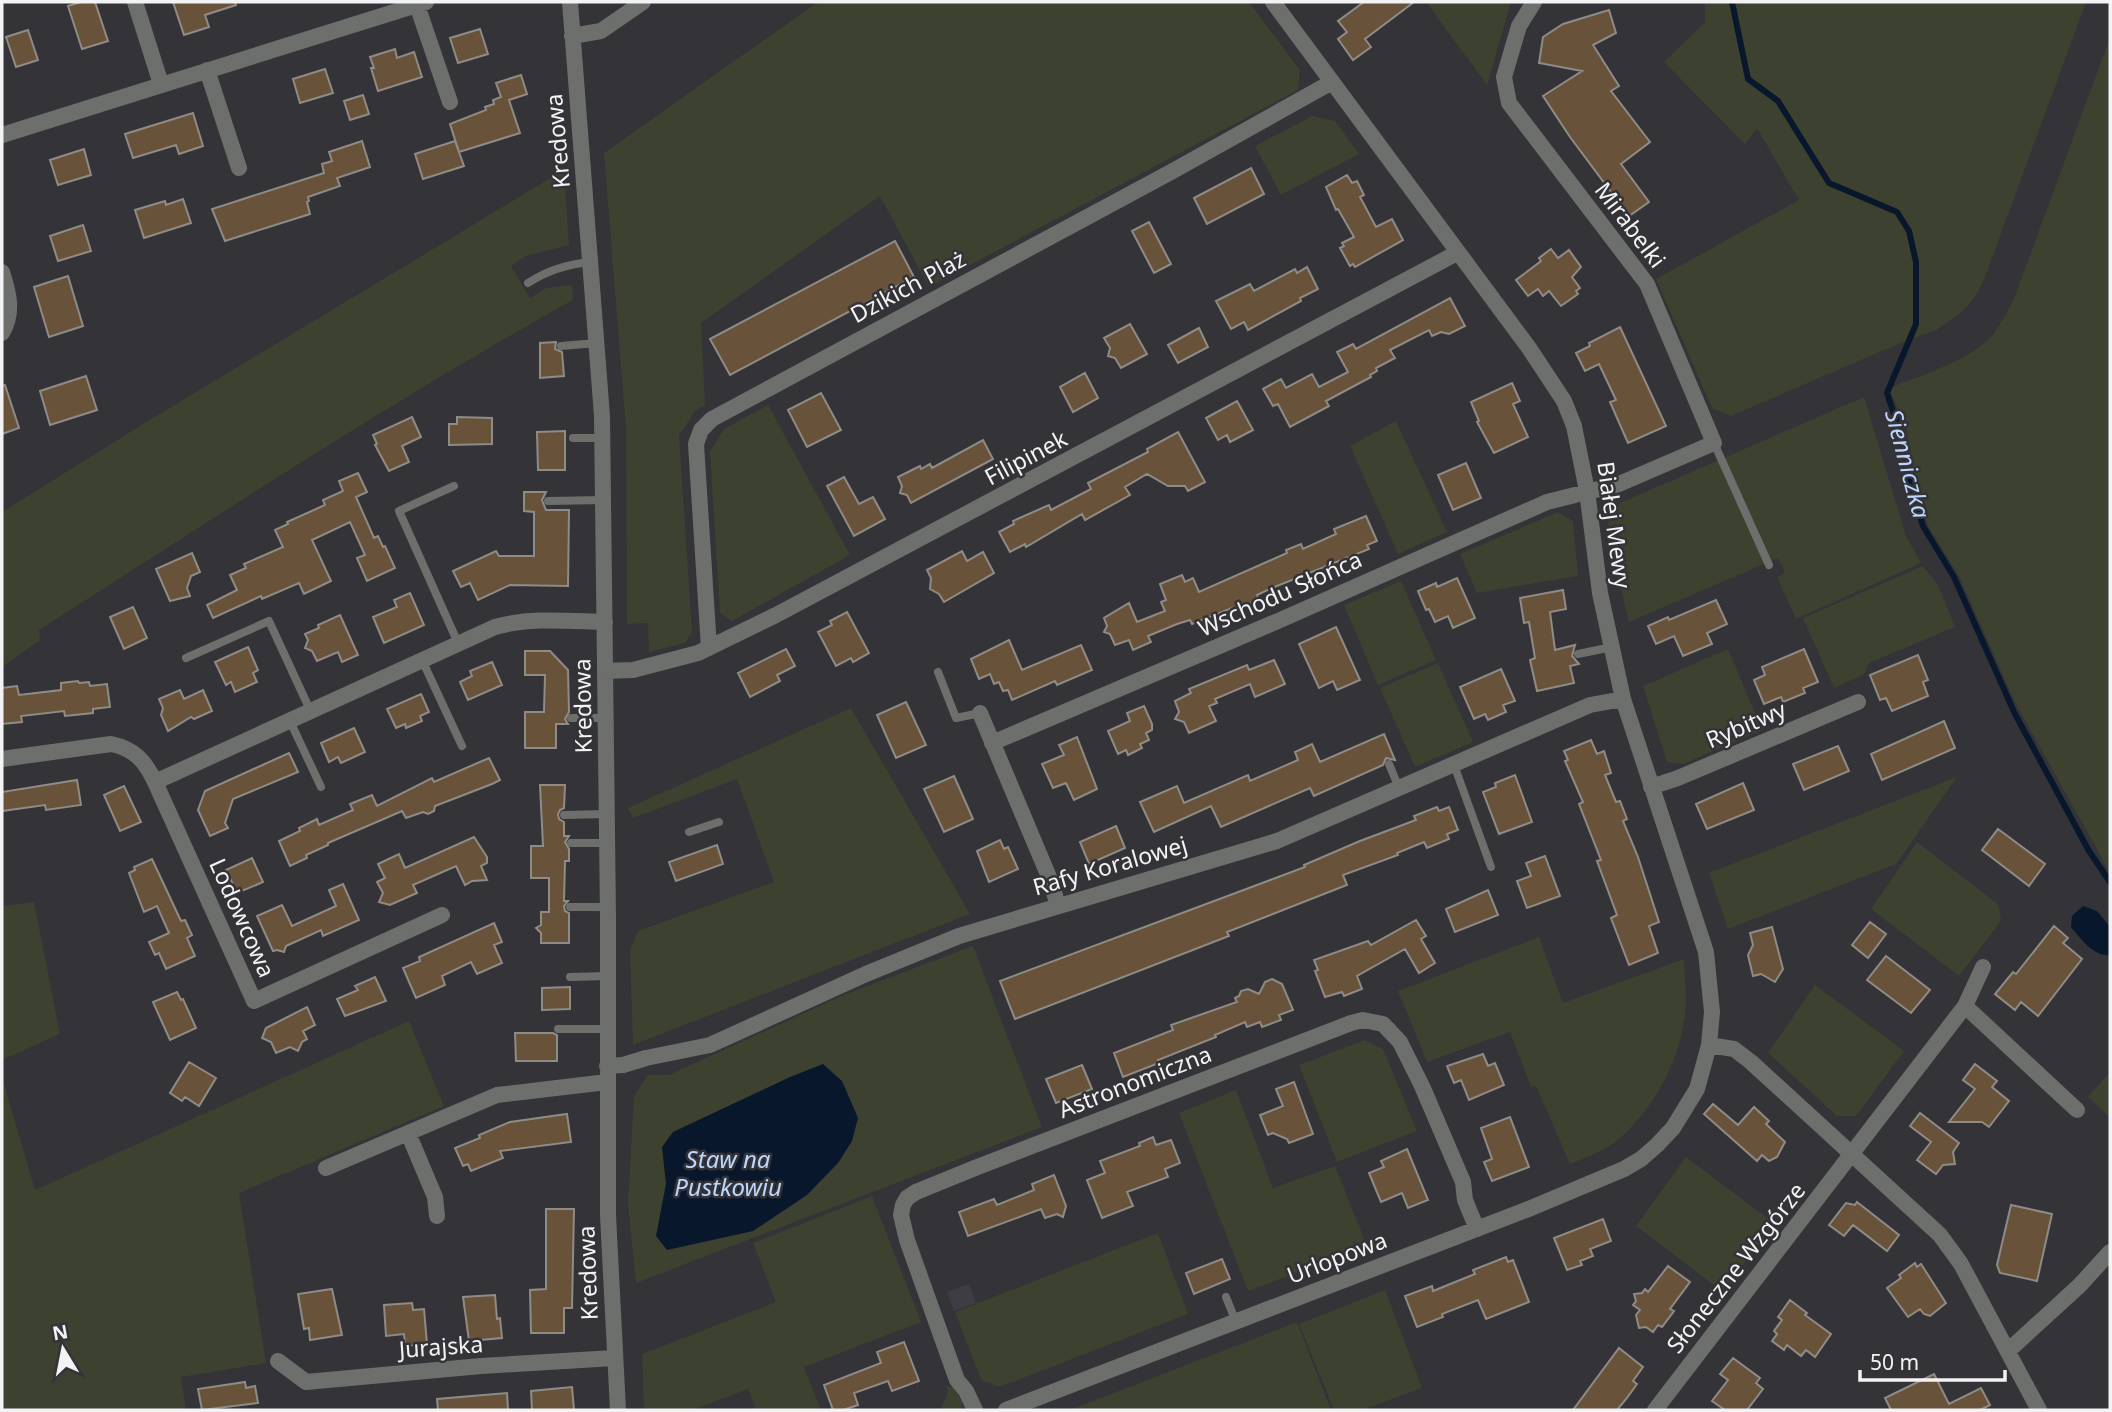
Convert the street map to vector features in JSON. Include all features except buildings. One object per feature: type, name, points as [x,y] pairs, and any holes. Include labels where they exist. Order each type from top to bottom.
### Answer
[{"type":"street","points":[[135,2],[162,84]]},
{"type":"street","name":"Kredowa","points":[[570,2],[602,438],[608,907],[608,1215],[618,1410]]},
{"type":"street","points":[[572,36],[601,31],[643,2]]},
{"type":"street","name":"Białej Mewy","points":[[1273,2],[1529,348],[1564,401],[1574,426],[1587,491],[1597,574],[1623,699],[1706,952],[1712,1012],[1709,1045],[1697,1089],[1672,1128]]},
{"type":"street","name":"Mirabelki","points":[[1534,2],[1519,26],[1504,77],[1509,103],[1647,284],[1714,443]]},
{"type":"street","points":[[2,135],[207,70],[378,9],[422,3],[450,102]]},
{"type":"street","points":[[207,70],[239,168]]},
{"type":"street","name":"Dzikich Plaż","points":[[709,648],[696,444],[701,430],[712,419],[1171,172],[1332,82]]},
{"type":"street","name":"Filipinek","points":[[605,671],[633,670],[709,648],[899,551],[1457,253]]},
{"type":"street","points":[[2,271],[10,298],[9,316],[2,333]]},
{"type":"street","name":"Wschodu Słońca","points":[[992,743],[1547,502],[1619,484],[1714,443]]},
{"type":"street","points":[[155,782],[458,643],[511,622],[605,622]]},
{"type":"street","name":"Rafy Koralowej","points":[[607,1074],[646,1058],[710,1045],[866,974],[959,936],[1276,841],[1590,705],[1623,699]]},
{"type":"street","name":"Rybitwy","points":[[1651,787],[1858,702]]},
{"type":"street","points":[[980,713],[1049,877],[1058,905]]},
{"type":"street","name":"Lodowcowa","points":[[2,759],[111,744],[122,746],[141,758],[155,782],[254,1001],[442,915]]},
{"type":"street","name":"Słoneczne Wzgórze","points":[[1655,1410],[1965,1006],[1983,967]]},
{"type":"street","points":[[1965,1006],[2077,1110]]},
{"type":"street","name":"Astronomiczna","points":[[975,1410],[957,1380],[907,1240],[901,1215],[907,1198],[975,1168],[1351,1023],[1363,1020],[1383,1024],[1400,1042],[1463,1182],[1465,1200],[1477,1229]]},
{"type":"street","points":[[1709,1045],[1734,1049],[1853,1153],[1940,1235],[1961,1264],[2039,1410]]},
{"type":"street","points":[[326,1168],[497,1095],[607,1074]]},
{"type":"street","name":"Urlopowa","points":[[1006,1410],[1477,1229],[1623,1168],[1641,1158],[1672,1128]]},
{"type":"street","points":[[408,1133],[435,1197],[437,1216]]},
{"type":"street","points":[[2008,1351],[2080,1285],[2110,1252]]},
{"type":"street","name":"Jurajska","points":[[278,1361],[306,1382],[481,1366],[614,1358]]},
{"type":"lane","points":[[528,283],[557,268],[590,262]]},
{"type":"lane","points":[[561,346],[597,343]]},
{"type":"lane","points":[[573,438],[602,438]]},
{"type":"lane","name":"Mirabelki","points":[[1714,443],[1769,565]]},
{"type":"lane","points":[[454,486],[399,511],[458,643]]},
{"type":"lane","points":[[548,501],[603,500]]},
{"type":"lane","points":[[186,658],[269,621],[310,710]]},
{"type":"lane","points":[[1578,654],[1612,647]]},
{"type":"lane","points":[[422,660],[462,746]]},
{"type":"lane","points":[[938,672],[956,718],[980,713]]},
{"type":"lane","points":[[570,718],[606,718]]},
{"type":"lane","points":[[289,719],[321,787]]},
{"type":"lane","points":[[1389,764],[1399,788]]},
{"type":"lane","points":[[1453,764],[1491,867]]},
{"type":"lane","points":[[564,815],[607,814]]},
{"type":"lane","points":[[689,832],[719,822]]},
{"type":"lane","points":[[570,843],[607,843]]},
{"type":"lane","points":[[570,907],[608,907]]},
{"type":"lane","points":[[570,977],[607,976]]},
{"type":"lane","points":[[558,1029],[607,1029]]},
{"type":"lane","points":[[1226,1297],[1236,1322]]},
{"type":"shaded area","points":[[969,1284],[976,1303],[954,1311],[947,1292]]},
{"type":"green space","points":[[818,2],[1249,2],[1300,70],[1298,90],[929,287],[880,196],[701,323],[705,405],[696,410],[679,435],[692,632],[685,643],[649,652],[648,623],[627,624],[626,429],[604,153]]},
{"type":"green space","points":[[1426,2],[1511,2],[1487,85]]},
{"type":"green space","points":[[1705,2],[2086,2],[1984,280],[1975,297],[1962,312],[1936,330],[1731,416],[1712,408],[1656,279],[1799,200],[1757,128],[1745,144],[1664,62],[1705,22]]},
{"type":"green space","points":[[2110,37],[2110,873],[2015,702],[1959,576],[1928,526],[1909,450],[1906,424],[1890,392],[1892,387],[1961,359],[1985,343],[2000,325],[2014,299]]},
{"type":"green space","points":[[1312,116],[1335,121],[1359,154],[1281,195],[1255,146]]},
{"type":"green space","points":[[564,170],[569,245],[526,256],[511,266],[530,298],[546,288],[572,285],[573,300],[370,419],[39,630],[40,640],[2,667],[2,512]]},
{"type":"green space","points":[[1864,397],[1906,536],[1921,563],[1796,619],[1777,577],[1785,573],[1778,558],[1629,622],[1611,548],[1608,522],[1620,503]]},
{"type":"green space","points":[[768,405],[850,555],[732,621],[720,613],[710,451],[724,429]]},
{"type":"green space","points":[[1396,421],[1447,532],[1398,554],[1350,446]]},
{"type":"green space","points":[[1558,512],[1573,521],[1578,576],[1477,593],[1460,554]]},
{"type":"green space","points":[[1923,566],[1938,585],[1955,627],[1869,663],[1864,674],[1834,688],[1803,618]]},
{"type":"green space","points":[[1401,581],[1436,660],[1378,685],[1344,605]]},
{"type":"green space","points":[[1728,649],[1762,730],[1683,764],[1667,762],[1643,686]]},
{"type":"green space","points":[[1438,663],[1473,742],[1415,767],[1380,688]]},
{"type":"green space","points":[[851,708],[970,914],[633,1045],[630,950],[638,931],[774,882],[737,779],[633,818],[628,808]]},
{"type":"green space","points":[[1957,777],[1896,864],[1728,929],[1709,873]]},
{"type":"green space","points":[[1917,842],[1999,905],[2001,921],[1959,976],[1871,909]]},
{"type":"green space","points":[[34,902],[60,1034],[2,1060],[2,906]]},
{"type":"green space","points":[[1539,937],[1563,1003],[1684,959],[1684,1022],[1680,1042],[1665,1080],[1629,1130],[1599,1152],[1570,1164],[1536,1086],[1531,1087],[1510,1032],[1427,1062],[1398,991]]},
{"type":"green space","points":[[973,946],[1042,1127],[636,1283],[628,1204],[634,1096],[648,1075],[669,1075],[846,994]]},
{"type":"green space","points":[[1815,985],[1904,1051],[1856,1116],[1837,1116],[1768,1053]]},
{"type":"green space","points":[[409,1021],[444,1106],[239,1193],[266,1363],[181,1377],[186,1410],[2,1410],[2,1077],[35,1190]]},
{"type":"green space","points":[[1365,1040],[1383,1049],[1417,1131],[1337,1162],[1299,1065]]},
{"type":"green space","points":[[2110,1072],[2110,1118],[2088,1097]]},
{"type":"green space","points":[[1236,1090],[1273,1188],[1335,1166],[1367,1246],[1248,1291],[1179,1113]]},
{"type":"green space","points":[[1686,1157],[1774,1223],[1723,1292],[1636,1226]]},
{"type":"green space","points":[[872,1196],[921,1322],[804,1367],[821,1410],[756,1410],[748,1389],[693,1410],[644,1410],[642,1354],[776,1302],[753,1243]]},
{"type":"green space","points":[[1158,1233],[1188,1314],[1000,1387],[981,1380],[955,1312]]},
{"type":"green space","points":[[1385,1290],[1422,1388],[1362,1410],[1334,1410],[1299,1324]]},
{"type":"green space","points":[[1297,1322],[1331,1410],[1070,1410]]},
{"type":"green space","points":[[946,1386],[953,1387],[962,1402],[961,1410],[940,1410],[948,1392]]},
{"type":"water","points":[[2083,906],[2097,911],[2110,927],[2110,955],[2093,950],[2071,927],[2072,916]]},
{"type":"water","name":"Staw na Pustkowiu","points":[[823,1064],[842,1081],[858,1118],[852,1141],[838,1163],[807,1195],[753,1231],[667,1250],[656,1236],[666,1184],[662,1147],[673,1132]]},
{"type":"waterway","name":"Sienniczka","points":[[1732,2],[1748,79],[1778,101],[1829,183],[1897,212],[1909,231],[1916,262],[1916,324],[1887,393],[1899,429],[1908,475],[1923,526],[1954,577],[2015,714],[2089,851],[2110,882]]}]
